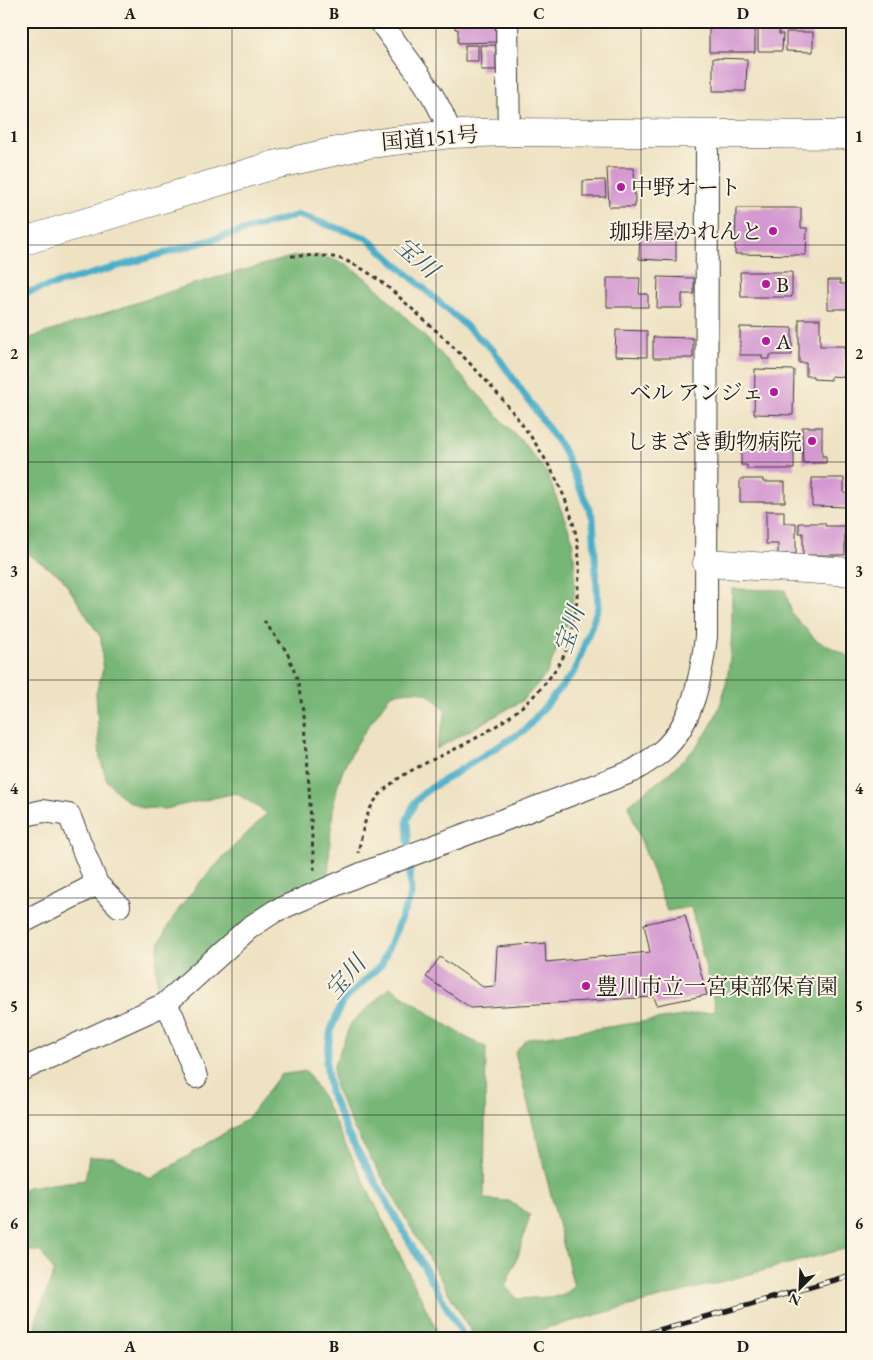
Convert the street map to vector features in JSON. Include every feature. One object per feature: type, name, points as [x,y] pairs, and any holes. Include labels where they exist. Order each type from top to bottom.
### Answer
[{"type":"main road","name":"国道151号","points":[[21,242],[274,165],[369,144],[450,134],[509,132],[852,135]]},
{"type":"main road","points":[[707,563],[852,572]]},
{"type":"street","points":[[380,21],[426,88],[446,121],[450,134]]},
{"type":"street","points":[[507,21],[509,132]]},
{"type":"street","points":[[21,1070],[165,1004],[250,928],[275,911],[365,872],[633,771],[662,751],[681,726],[702,673],[706,636],[707,135]]},
{"type":"street","points":[[21,816],[43,811],[69,815],[97,884],[119,906]]},
{"type":"street","points":[[21,923],[97,884]]},
{"type":"street","points":[[165,1004],[173,1017],[196,1077]]},
{"type":"path","points":[[291,256],[340,259],[386,285],[445,338],[491,386],[547,460],[569,514],[579,561],[576,615],[563,656],[552,675],[539,691],[504,722],[460,747],[427,762],[384,789],[367,815],[356,861],[365,872]]},
{"type":"path","points":[[264,621],[287,652],[297,679],[305,722],[316,894]]},
{"type":"green space","points":[[295,256],[321,256],[346,264],[372,283],[432,344],[524,444],[547,473],[572,538],[575,567],[574,594],[568,623],[546,675],[522,701],[436,749],[446,711],[433,698],[422,692],[409,691],[391,694],[354,748],[342,772],[335,796],[328,880],[171,991],[159,993],[156,962],[160,943],[168,926],[179,908],[207,875],[267,813],[236,793],[165,809],[143,808],[124,799],[107,781],[100,758],[96,693],[103,669],[101,638],[61,576],[29,555],[21,539],[21,341],[190,285]]},
{"type":"green space","points":[[732,589],[785,590],[792,614],[816,640],[852,658],[852,1247],[505,1339],[475,1339],[352,1125],[335,1087],[333,1068],[351,1023],[390,987],[465,1037],[486,1047],[484,1199],[509,1201],[530,1215],[518,1256],[505,1286],[518,1299],[562,1296],[574,1287],[515,1052],[527,1039],[716,1011],[691,907],[667,911],[628,805],[686,758],[706,733],[716,714],[728,674],[732,631]]},
{"type":"green space","points":[[306,1071],[322,1096],[441,1339],[36,1339],[36,1320],[54,1272],[41,1252],[21,1249],[21,1195],[27,1187],[85,1180],[89,1157],[114,1157],[151,1179],[247,1119],[280,1075]]},
{"type":"building","points":[[455,21],[495,21],[496,42],[458,43],[458,29],[455,29]]},
{"type":"building","points":[[709,21],[755,22],[755,52],[709,52]]},
{"type":"building","points":[[758,21],[779,21],[779,34],[783,34],[782,51],[758,51]]},
{"type":"building","points":[[786,32],[813,32],[813,52],[786,51]]},
{"type":"building","points":[[465,45],[478,45],[478,61],[465,61]]},
{"type":"building","points":[[480,45],[496,45],[496,70],[481,70]]},
{"type":"building","points":[[713,58],[747,59],[746,91],[713,91]]},
{"type":"building","name":"中野オート","points":[[607,168],[634,168],[635,207],[609,207]]},
{"type":"building","points":[[605,180],[606,197],[583,197],[583,181]]},
{"type":"building","points":[[736,208],[801,208],[801,228],[807,228],[806,255],[735,254]]},
{"type":"building","points":[[645,225],[656,226],[656,233],[676,234],[676,261],[639,259],[640,229],[644,230]]},
{"type":"building","name":"B","points":[[740,272],[792,272],[792,297],[741,297]]},
{"type":"building","points":[[658,277],[694,278],[694,294],[682,294],[682,308],[657,308]]},
{"type":"building","points":[[607,278],[640,278],[639,294],[648,294],[648,307],[607,307]]},
{"type":"building","points":[[828,280],[840,280],[840,284],[852,284],[852,309],[828,309]]},
{"type":"building","points":[[799,319],[820,319],[820,346],[845,346],[844,377],[831,376],[831,380],[813,379],[813,376],[806,376],[806,363],[799,363]]},
{"type":"building","name":"A","points":[[740,327],[792,328],[792,355],[770,355],[770,359],[762,359],[762,355],[740,355]]},
{"type":"building","points":[[616,330],[647,331],[647,357],[615,356]]},
{"type":"building","points":[[653,337],[693,338],[693,358],[653,358]]},
{"type":"building","name":"ベル アンジェ","points":[[755,369],[794,370],[793,415],[754,414]]},
{"type":"building","name":"しまざき動物病院","points":[[802,427],[822,427],[822,456],[826,456],[826,463],[803,463]]},
{"type":"building","points":[[762,436],[774,436],[774,440],[794,440],[794,469],[747,469],[747,465],[741,465],[741,443],[747,443],[747,440],[762,440]]},
{"type":"building","points":[[812,478],[844,478],[844,493],[849,494],[849,507],[812,506]]},
{"type":"building","points":[[740,479],[763,479],[763,482],[785,482],[785,502],[740,502]]},
{"type":"building","points":[[766,511],[784,511],[784,523],[796,523],[796,554],[778,554],[778,544],[766,544]]},
{"type":"building","points":[[799,523],[825,523],[825,526],[845,526],[845,555],[803,555],[803,533],[799,533]]},
{"type":"building","points":[[685,915],[707,995],[657,1005],[654,997],[471,1008],[426,977],[440,957],[483,987],[495,986],[497,947],[545,943],[546,962],[650,952],[644,924]]},
{"type":"waterway","name":"宝川","points":[[21,294],[298,215],[367,238],[493,350],[563,449],[593,518],[598,607],[575,671],[525,730],[426,791],[415,802],[407,820],[411,895],[381,965],[342,1002],[331,1030],[326,1062],[330,1092],[348,1134],[465,1339]]},
{"type":"railway","points":[[628,1339],[852,1275]]},
{"type":"place","name":"中野オート","points":[[621,187]]},
{"type":"place","name":"珈琲屋かれんと","points":[[773,231]]},
{"type":"place","name":"B","points":[[766,284]]},
{"type":"place","name":"A","points":[[766,341]]},
{"type":"place","name":"ベル アンジェ","points":[[774,392]]},
{"type":"place","name":"しまざき動物病院","points":[[812,441]]},
{"type":"place","name":"豊川市立一宮東部保育園","points":[[586,986]]}]
